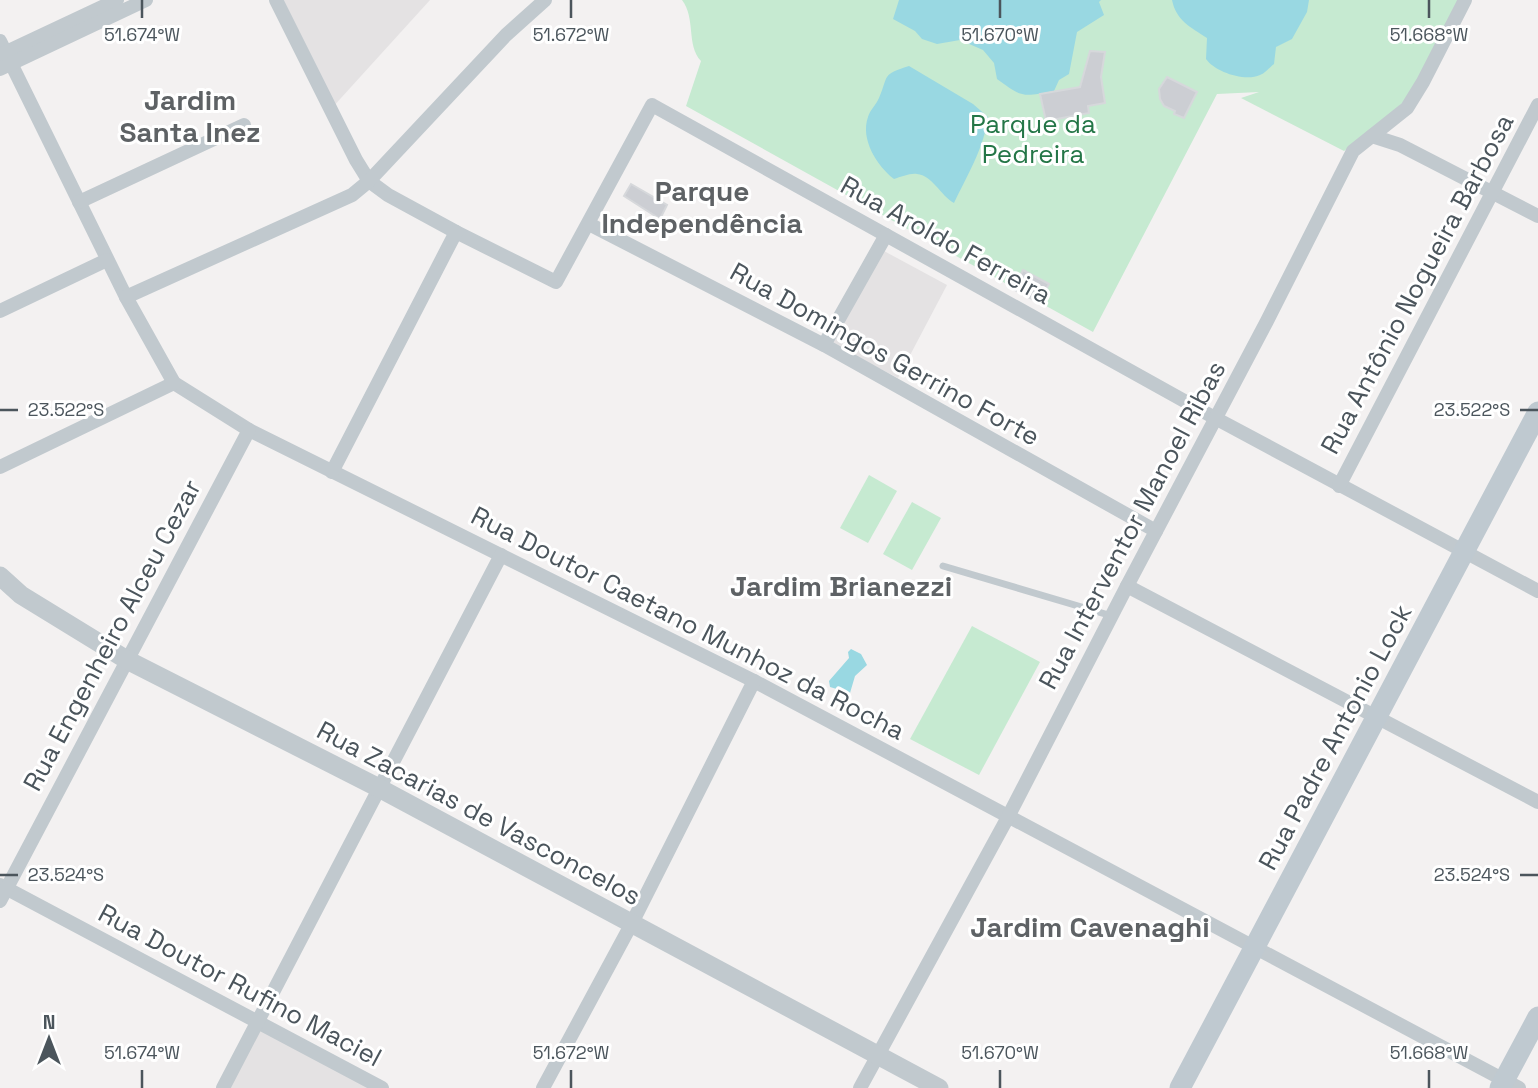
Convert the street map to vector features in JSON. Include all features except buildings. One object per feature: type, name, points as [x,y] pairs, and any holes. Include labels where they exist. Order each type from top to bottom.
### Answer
[{"type":"main road","name":"Rua Padre Antonio Lock","points":[[1180,1088],[1538,412]]},
{"type":"main road","points":[[1508,1085],[1538,1017]]},
{"type":"street","points":[[3,56],[117,0]]},
{"type":"street","points":[[3,56],[146,0]]},
{"type":"street","points":[[276,0],[356,160],[369,181],[388,195],[556,282],[589,224]]},
{"type":"street","points":[[126,297],[352,195],[369,181],[506,35],[545,0]]},
{"type":"street","name":"Rua Interventor Manoel Ribas","points":[[860,1088],[1008,817],[1353,151],[1407,108],[1465,0]]},
{"type":"street","name":"Rua Doutor Caetano Munhoz da Rocha","points":[[3,56],[126,297],[174,383],[249,430],[754,681],[1508,1085]]},
{"type":"street","name":"Rua Aroldo Ferreira","points":[[589,224],[652,105],[1215,418],[1538,591]]},
{"type":"street","name":"Rua Antônio Nogueira Barbosa","points":[[1339,486],[1538,105]]},
{"type":"street","points":[[79,202],[244,125]]},
{"type":"street","points":[[1372,136],[1401,145],[1538,216]]},
{"type":"street","name":"Rua Domingos Gerrino Forte","points":[[589,224],[824,345],[1156,531]]},
{"type":"street","points":[[332,472],[456,232]]},
{"type":"street","points":[[824,345],[886,235]]},
{"type":"street","points":[[0,311],[107,260]]},
{"type":"street","points":[[0,467],[174,383]]},
{"type":"street","name":"Rua Engenheiro Alceu Cezar","points":[[2,892],[249,430]]},
{"type":"street","points":[[223,1088],[501,555]]},
{"type":"street","name":"Rua Zacarias de Vasconcelos","points":[[0,576],[21,595],[127,660],[379,788],[939,1088]]},
{"type":"street","points":[[1127,586],[1538,802]]},
{"type":"street","points":[[543,1088],[632,923],[754,681]]},
{"type":"street","name":"Rua Doutor Rufino Maciel","points":[[2,892],[382,1088]]},
{"type":"lane","points":[[943,566],[1112,616]]},
{"type":"shaded area","points":[[277,0],[430,0],[331,109]]},
{"type":"shaded area","points":[[884,251],[947,285],[898,378],[832,344]]},
{"type":"shaded area","points":[[259,1027],[374,1088],[226,1088]]},
{"type":"green space","name":"Parque da Pedreira","points":[[682,0],[1458,0],[1408,98],[1344,151],[1241,98],[1259,92],[1217,94],[1093,332],[686,106],[701,61],[696,55],[689,15]]},
{"type":"green space","points":[[869,475],[897,491],[868,543],[840,528]]},
{"type":"green space","points":[[912,502],[941,518],[912,570],[883,554]]},
{"type":"green space","points":[[972,626],[1040,662],[979,775],[910,739]]},
{"type":"water","points":[[899,0],[1101,0],[1099,2],[1104,15],[1077,32],[1069,74],[1059,80],[1054,91],[1029,95],[1012,90],[997,79],[994,63],[983,50],[960,40],[937,44],[922,39],[915,31],[893,19]]},
{"type":"water","points":[[1172,0],[1309,0],[1307,12],[1292,39],[1276,47],[1274,64],[1260,75],[1246,77],[1231,75],[1210,64],[1206,59],[1207,38],[1180,18]]},
{"type":"water","points":[[909,66],[973,104],[988,117],[979,151],[954,203],[922,175],[911,174],[894,179],[876,159],[868,143],[868,117],[887,77]]},
{"type":"water","points":[[851,649],[861,654],[867,665],[855,676],[850,693],[830,687],[829,681],[849,658],[848,652]]},
{"type":"district","name":"Jardim Santa Inez","points":[[190,116]]},
{"type":"district","name":"Parque Independência","points":[[702,207]]},
{"type":"district","name":"Jardim Brianezzi","points":[[841,586]]},
{"type":"district","name":"Jardim Cavenaghi","points":[[1090,927]]}]
